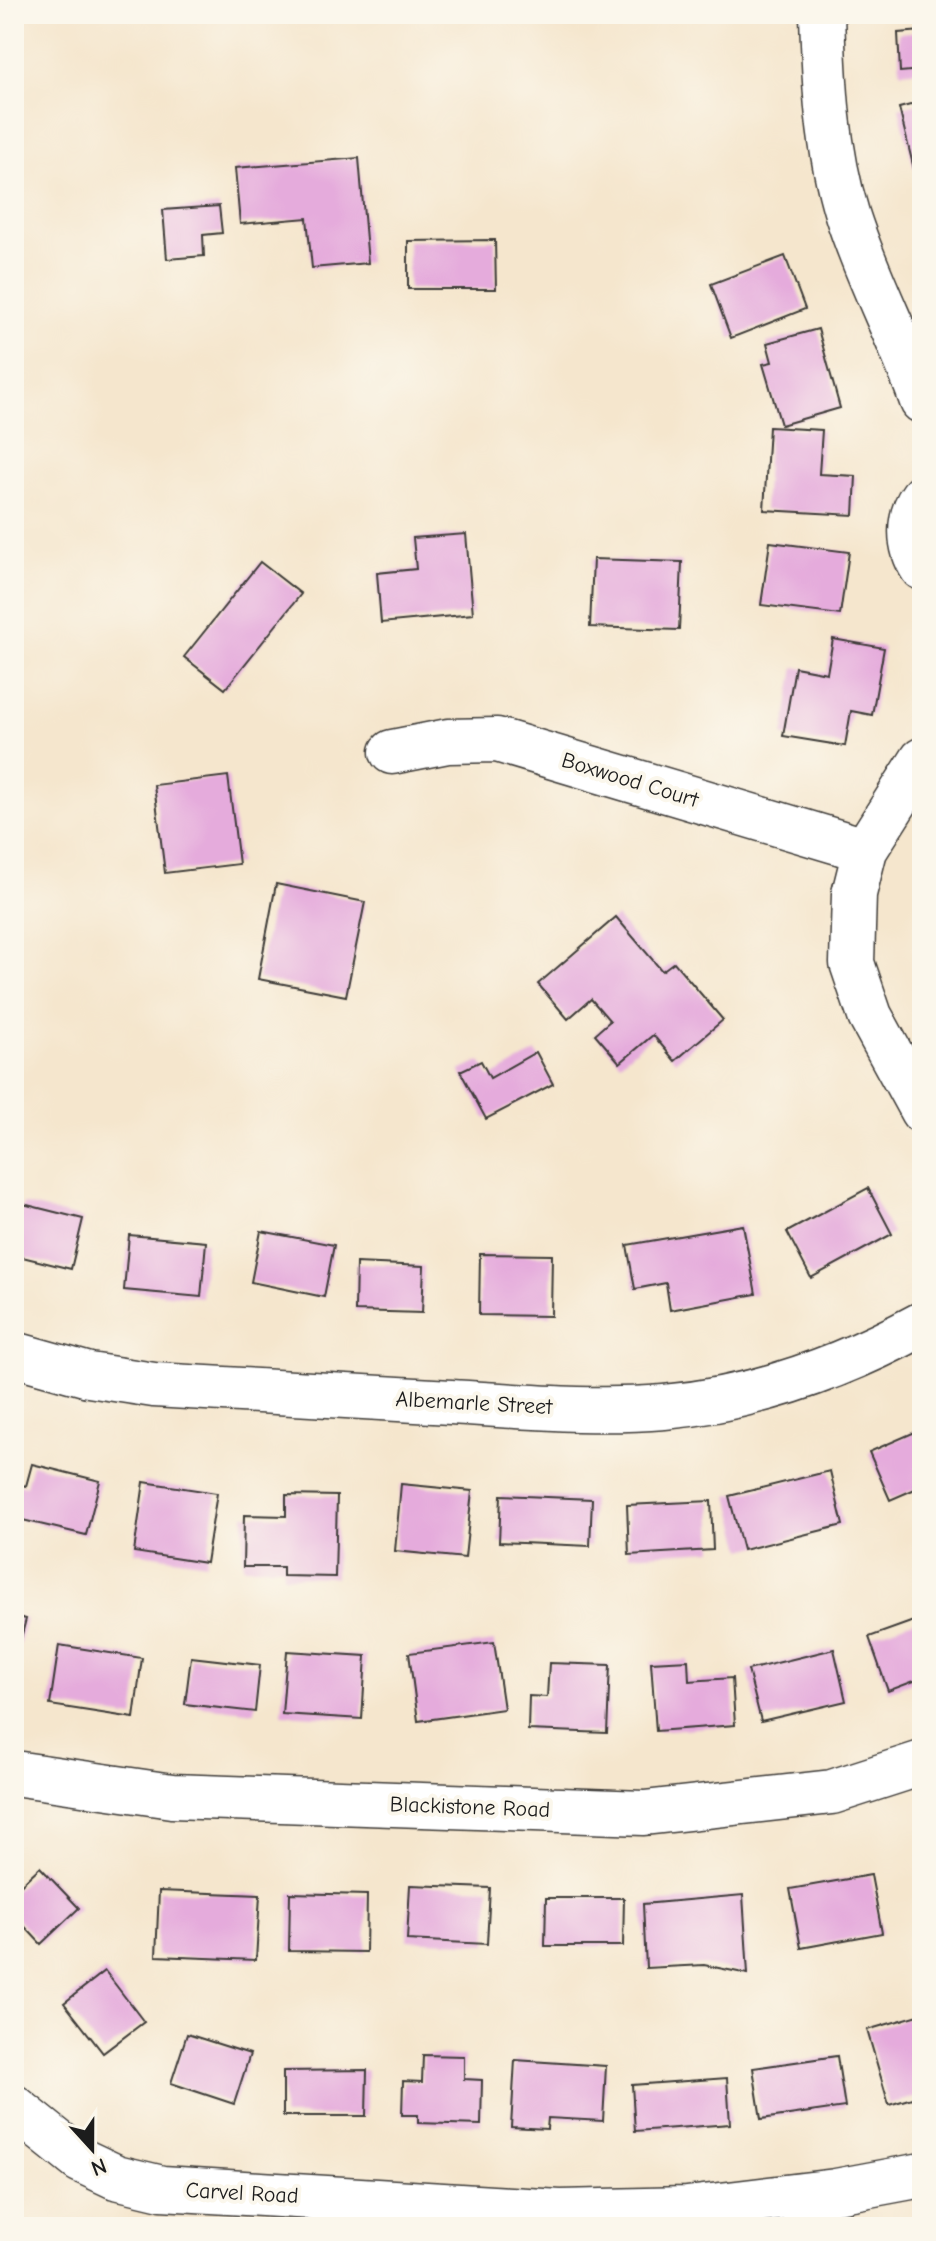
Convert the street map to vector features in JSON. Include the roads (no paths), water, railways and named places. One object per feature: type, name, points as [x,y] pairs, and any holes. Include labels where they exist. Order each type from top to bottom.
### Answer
[{"type":"street","points":[[822,14],[823,78],[830,140],[847,213],[922,401]]},
{"type":"street","points":[[922,497],[911,523],[911,543],[922,568]]},
{"type":"street","name":"Boxwood Court","points":[[392,752],[448,741],[497,740],[865,850]]},
{"type":"street","points":[[922,760],[865,850],[854,894],[852,963],[870,1016],[922,1111]]},
{"type":"street","name":"Albemarle Street","points":[[14,1354],[89,1375],[154,1385],[560,1409],[664,1407],[779,1385],[891,1341],[922,1324]]},
{"type":"street","name":"Blackistone Road","points":[[14,1773],[172,1796],[644,1813],[832,1792],[922,1763]]},
{"type":"street","name":"Carvel Road","points":[[14,2107],[80,2160],[116,2177],[162,2188],[576,2212],[687,2209],[836,2191],[922,2175]]}]
